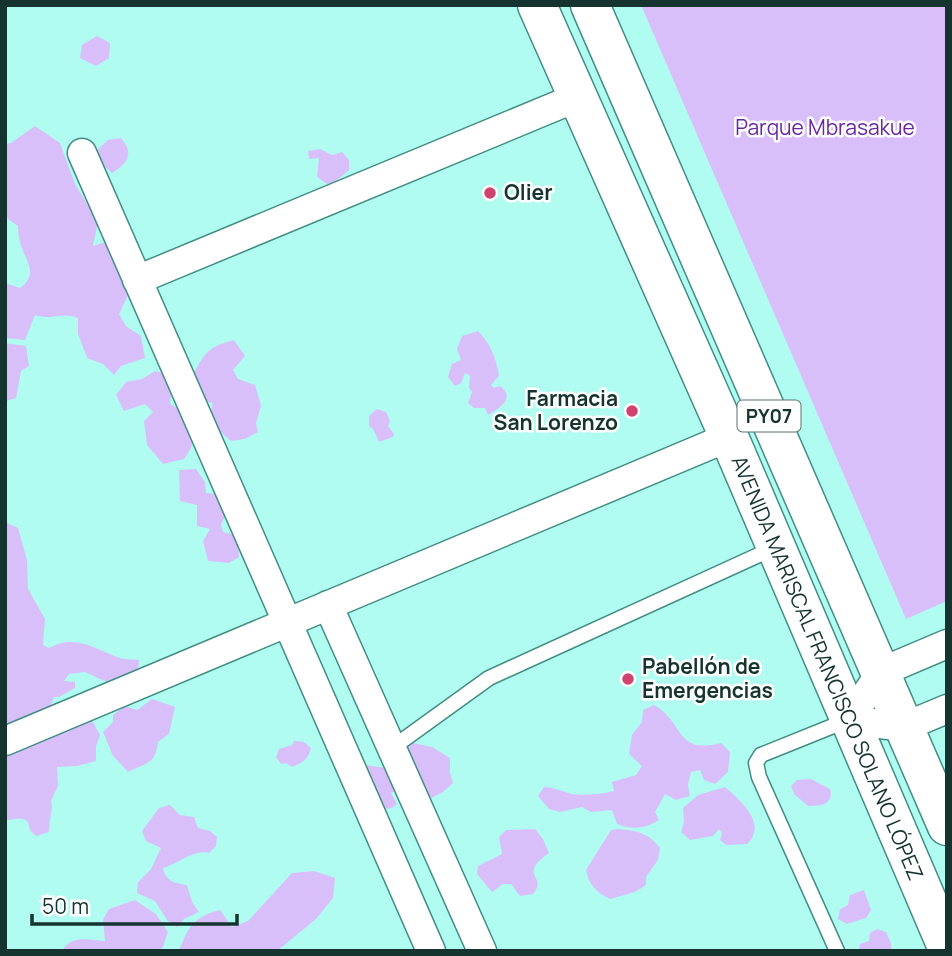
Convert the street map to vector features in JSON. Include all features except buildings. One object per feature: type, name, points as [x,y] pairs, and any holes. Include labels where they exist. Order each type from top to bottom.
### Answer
[{"type":"main road","name":"AVENIDA MARISCAL FRANCISCO SOLANO LÓPEZ","points":[[537,5],[729,437],[947,947]]},
{"type":"main road","name":"PY07","points":[[590,5],[947,826]]},
{"type":"street","points":[[136,281],[578,97]]},
{"type":"street","points":[[82,153],[431,951]]},
{"type":"street","points":[[5,741],[729,437]]},
{"type":"street","points":[[328,605],[482,951]]},
{"type":"street","points":[[947,644],[881,672],[849,720],[904,727],[947,709]]},
{"type":"lane","points":[[392,748],[489,678],[776,548]]},
{"type":"lane","points":[[836,951],[759,777],[756,764],[761,755],[849,720]]},
{"type":"green space","name":"Parque Mbrasakue","points":[[641,5],[947,5],[947,601],[906,619]]},
{"type":"green space","points":[[97,36],[110,43],[109,58],[96,66],[80,58],[82,45]]},
{"type":"green space","points":[[35,126],[60,143],[75,184],[98,222],[93,246],[105,242],[129,293],[119,314],[126,326],[141,336],[145,358],[121,366],[114,375],[103,364],[87,358],[78,334],[78,318],[66,315],[35,315],[25,340],[5,338],[5,283],[20,288],[26,283],[30,272],[20,243],[18,226],[9,220],[5,213],[5,144],[11,143]]},
{"type":"green space","points":[[121,138],[128,149],[127,158],[122,166],[112,173],[99,162],[98,149],[108,140]]},
{"type":"green space","points":[[320,149],[332,155],[342,152],[349,160],[349,170],[330,186],[317,177],[319,158],[309,159],[308,151]]},
{"type":"green space","points":[[478,331],[490,346],[496,363],[499,376],[491,385],[494,388],[500,386],[507,395],[501,406],[488,415],[485,408],[474,408],[468,403],[472,392],[469,388],[470,376],[465,373],[461,383],[455,386],[448,377],[452,364],[461,360],[457,349],[462,336]]},
{"type":"green space","points":[[234,340],[245,356],[233,370],[238,379],[255,385],[261,406],[256,423],[258,432],[245,439],[231,441],[213,420],[213,403],[198,400],[187,382],[209,350]]},
{"type":"green space","points":[[5,343],[26,346],[29,366],[21,371],[16,398],[6,401]]},
{"type":"green space","points":[[155,371],[173,375],[170,404],[185,412],[193,437],[184,459],[163,464],[147,445],[144,421],[153,412],[145,404],[124,411],[116,395],[126,382],[142,379]]},
{"type":"green space","points":[[377,409],[386,412],[390,421],[388,426],[394,434],[393,437],[379,442],[369,426],[369,416]]},
{"type":"green space","points":[[196,469],[205,482],[206,493],[217,494],[227,511],[221,525],[223,532],[237,535],[239,557],[229,563],[208,561],[203,541],[210,529],[197,526],[197,505],[180,501],[179,470]]},
{"type":"green space","points":[[5,522],[18,528],[27,560],[28,589],[45,619],[43,645],[49,648],[76,642],[120,658],[139,660],[138,672],[111,684],[85,672],[69,674],[64,681],[75,682],[75,688],[54,697],[49,710],[12,728],[10,723],[5,727]]},
{"type":"green space","points":[[152,699],[175,707],[169,734],[158,742],[152,759],[128,772],[113,756],[103,732],[113,722],[113,715],[125,706],[137,710]]},
{"type":"green space","points":[[654,705],[664,712],[687,741],[706,746],[721,743],[730,752],[728,772],[715,784],[704,780],[700,770],[691,772],[688,785],[690,796],[676,800],[665,794],[655,812],[659,820],[644,827],[633,828],[617,824],[612,810],[591,812],[582,807],[560,812],[549,809],[538,796],[544,787],[577,795],[599,794],[614,791],[612,782],[636,775],[642,766],[629,754],[632,735],[642,722],[643,710]]},
{"type":"green space","points":[[91,719],[100,735],[96,746],[96,761],[57,767],[58,786],[51,801],[49,832],[36,836],[25,820],[5,820],[5,743]]},
{"type":"green space","points":[[294,741],[304,742],[311,748],[308,755],[292,767],[286,763],[281,764],[276,757],[279,749],[292,745]]},
{"type":"green space","points":[[413,743],[432,747],[450,758],[453,783],[443,792],[423,802],[399,789],[391,793],[397,804],[392,808],[374,811],[365,765],[386,768]]},
{"type":"green space","points":[[811,779],[830,789],[830,798],[825,804],[808,806],[794,794],[791,786],[797,780]]},
{"type":"green space","points":[[725,787],[750,813],[755,829],[753,836],[747,844],[726,845],[720,840],[722,833],[719,829],[713,836],[690,840],[681,832],[684,822],[683,808],[698,795]]},
{"type":"green space","points":[[170,805],[180,815],[194,817],[198,828],[210,831],[217,837],[216,846],[209,853],[192,855],[163,868],[169,879],[187,885],[192,902],[199,912],[184,919],[177,927],[167,920],[155,901],[137,893],[138,882],[151,869],[161,848],[146,841],[142,831],[159,808]]},
{"type":"green space","points":[[535,829],[549,853],[535,866],[538,885],[533,894],[520,896],[511,884],[503,884],[492,892],[477,874],[478,866],[502,854],[499,837],[506,830]]},
{"type":"green space","points":[[620,829],[643,834],[660,848],[658,860],[646,877],[646,885],[635,892],[610,899],[594,888],[586,870],[611,830]]},
{"type":"green space","points":[[314,871],[335,878],[333,898],[316,919],[277,951],[177,951],[195,922],[204,916],[220,910],[232,927],[248,921],[292,873]]},
{"type":"green space","points":[[864,890],[871,910],[866,918],[847,924],[838,919],[840,909],[848,905],[850,895]]},
{"type":"green space","points":[[135,900],[156,914],[168,932],[163,947],[158,951],[62,951],[75,940],[105,941],[103,919],[109,909]]},
{"type":"green space","points":[[877,929],[886,932],[891,951],[859,951],[860,944],[869,941],[870,933]]},
{"type":"place","name":"Olier","points":[[490,193]]},
{"type":"place","name":"Farmacia San Lorenzo","points":[[632,411]]},
{"type":"place","name":"Pabellón de Emergencias","points":[[628,679]]}]
